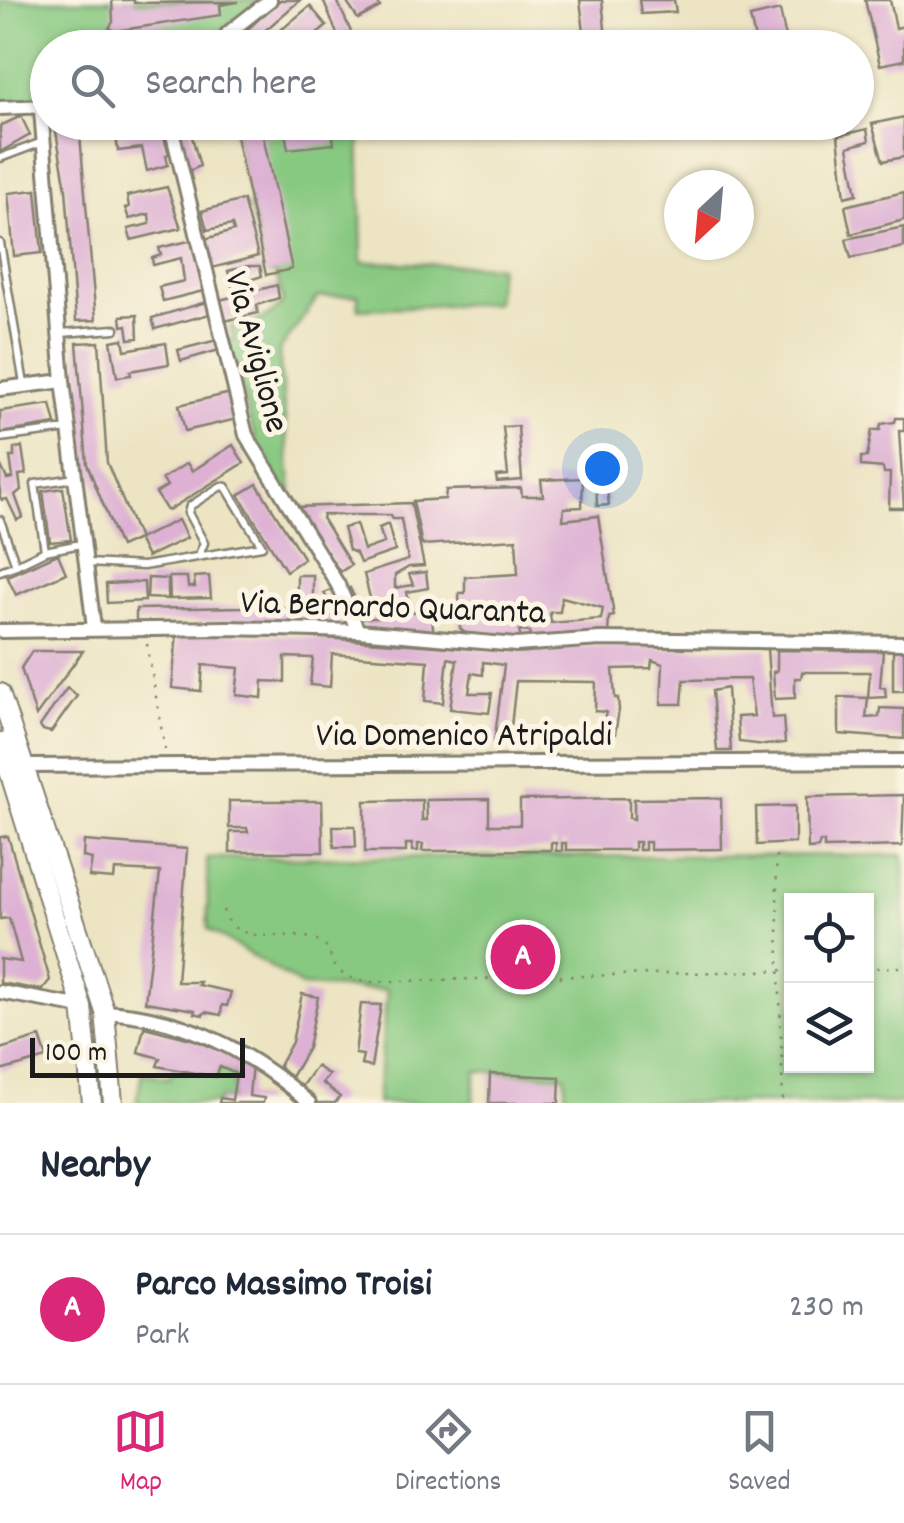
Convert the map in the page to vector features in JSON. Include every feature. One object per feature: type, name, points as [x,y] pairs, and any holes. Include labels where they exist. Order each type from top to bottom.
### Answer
[{"type":"main road","points":[[0,693],[82,1007],[92,1103]]},
{"type":"main road","points":[[0,742],[17,768],[106,1012],[113,1103]]},
{"type":"main road","points":[[82,1007],[106,1012]]},
{"type":"street","points":[[232,30],[270,0]]},
{"type":"street","points":[[0,108],[30,108]]},
{"type":"street","name":"Via Aviglione","points":[[174,140],[246,435],[338,585],[358,631]]},
{"type":"street","points":[[45,142],[64,382],[94,628]]},
{"type":"street","points":[[0,389],[64,382]]},
{"type":"street","name":"Via Bernardo Quaranta","points":[[0,631],[358,631],[516,645],[600,639],[904,643]]},
{"type":"street","name":"Via Domenico Atripaldi","points":[[17,768],[904,760]]},
{"type":"street","points":[[0,992],[82,1007]]},
{"type":"street","points":[[106,1012],[152,1017],[228,1045],[275,1072],[309,1103]]},
{"type":"lane","points":[[0,158],[45,142]]},
{"type":"lane","points":[[0,243],[24,386]]},
{"type":"lane","points":[[60,333],[114,328]]},
{"type":"lane","points":[[0,438],[69,429]]},
{"type":"lane","points":[[45,551],[35,484],[77,478]]},
{"type":"lane","points":[[88,563],[143,566],[198,557],[262,546],[226,487],[221,486],[190,506],[188,513],[204,543],[198,557]]},
{"type":"lane","points":[[0,520],[16,565]]},
{"type":"lane","points":[[0,571],[45,551],[86,542]]},
{"type":"path","points":[[144,628],[168,765]]},
{"type":"path","points":[[776,856],[783,1103]]},
{"type":"path","points":[[223,910],[232,927],[243,934],[315,940],[329,953],[337,972],[368,982],[784,970]]},
{"type":"path","points":[[874,968],[904,967]]},
{"type":"green space","points":[[0,0],[262,0],[222,30],[30,30],[30,104],[0,105]]},
{"type":"green space","points":[[237,140],[359,140],[362,262],[499,266],[495,303],[359,309],[358,295],[318,297],[279,351],[293,507],[258,449],[228,342],[234,339],[230,327],[266,317],[283,302],[276,273],[267,274]]},
{"type":"green space","points":[[904,855],[904,1103],[565,1103],[565,1075],[476,1071],[473,1103],[377,1103],[387,990],[302,986],[208,929],[207,858]]},
{"type":"green space","points":[[220,1067],[236,1074],[232,1100],[136,1103],[142,1073],[170,1078],[173,1070],[215,1077]]},
{"type":"building","points":[[112,0],[238,2],[220,5],[221,15],[122,30],[109,28],[113,22]]},
{"type":"building","points":[[280,0],[300,0],[266,30],[247,30]]},
{"type":"building","points":[[323,0],[337,0],[350,30],[336,30]]},
{"type":"building","points":[[345,0],[376,0],[380,7],[358,19]]},
{"type":"building","points":[[580,0],[602,0],[605,30],[584,30]]},
{"type":"building","points":[[639,0],[674,0],[676,12],[641,14]]},
{"type":"building","points":[[865,0],[890,0],[896,28],[904,26],[904,60],[880,65]]},
{"type":"building","points":[[310,6],[327,26],[322,30],[281,30]]},
{"type":"building","points":[[780,10],[784,30],[753,30],[750,17]]},
{"type":"building","points":[[21,116],[30,135],[0,152],[0,126]]},
{"type":"building","points":[[904,117],[904,157],[883,161],[874,124]]},
{"type":"building","points":[[57,140],[80,140],[96,320],[76,321],[66,189]]},
{"type":"building","points":[[117,140],[164,140],[168,165],[147,171],[142,148],[118,151]]},
{"type":"building","points":[[179,140],[193,140],[200,166],[187,172]]},
{"type":"building","points":[[237,140],[264,140],[292,269],[266,275]]},
{"type":"building","points":[[286,140],[333,140],[334,144],[288,149]]},
{"type":"building","points":[[838,140],[869,140],[848,147],[857,194],[845,197]]},
{"type":"building","points":[[167,187],[181,228],[131,240],[128,229],[150,224],[149,214],[129,219],[125,208],[129,207],[127,196]]},
{"type":"building","points":[[36,190],[42,253],[14,256],[8,193]]},
{"type":"building","points":[[904,192],[904,220],[851,234],[845,206]]},
{"type":"building","points":[[243,200],[258,256],[212,268],[205,239],[234,231],[232,225],[207,230],[202,211]]},
{"type":"building","points":[[904,227],[904,247],[851,258],[846,239]]},
{"type":"building","points":[[193,240],[207,290],[163,301],[159,287],[184,281],[181,258],[153,265],[152,258],[161,255],[159,248]]},
{"type":"building","points":[[260,266],[262,276],[232,286],[228,271]]},
{"type":"building","points":[[277,285],[279,298],[257,305],[258,313],[225,321],[220,300]]},
{"type":"building","points":[[206,302],[210,314],[155,329],[152,318]]},
{"type":"building","points":[[137,315],[138,338],[129,339],[121,316]]},
{"type":"building","points":[[123,339],[125,350],[166,343],[169,364],[117,377],[111,341]]},
{"type":"building","points":[[217,340],[219,350],[181,361],[178,350]]},
{"type":"building","points":[[99,342],[107,463],[139,539],[178,520],[187,538],[147,557],[138,539],[120,547],[87,464],[77,343]]},
{"type":"building","points":[[231,393],[237,419],[185,431],[179,405]]},
{"type":"building","points":[[51,404],[56,424],[0,433],[0,411]]},
{"type":"building","points":[[896,418],[904,418],[904,431],[899,431],[904,508],[889,508],[890,473],[884,473],[883,468],[861,466],[861,457],[867,457],[872,430],[880,430],[881,424],[895,422]]},
{"type":"building","points":[[518,426],[522,480],[497,482],[496,476],[508,475],[503,427]]},
{"type":"building","points":[[233,445],[244,463],[167,511],[156,493],[167,486],[162,479],[187,463],[192,471]]},
{"type":"building","points":[[22,447],[26,474],[19,475],[21,490],[15,495],[23,517],[17,520],[7,499],[0,497],[0,464],[7,479],[13,478],[10,457],[14,457],[14,448]]},
{"type":"building","points":[[605,474],[609,505],[597,506],[596,475]]},
{"type":"building","points":[[583,478],[582,507],[564,508],[563,520],[598,516],[614,616],[609,617],[608,634],[530,639],[530,632],[519,631],[521,639],[467,635],[460,628],[459,593],[465,593],[465,577],[518,574],[516,539],[422,545],[413,501],[445,499],[446,490],[521,488],[522,496],[543,496],[541,480]],"holes":[[[562,597],[603,608],[601,619],[551,623],[550,612],[560,612]]]},
{"type":"building","points":[[257,484],[304,559],[286,571],[239,495]]},
{"type":"building","points":[[63,488],[71,540],[50,542],[43,491]]},
{"type":"building","points":[[411,503],[424,566],[409,567],[395,575],[395,588],[413,585],[409,574],[426,572],[428,588],[407,592],[411,612],[431,611],[434,636],[365,629],[346,591],[350,588],[364,618],[383,618],[380,602],[371,602],[364,574],[408,560],[401,519],[392,519],[391,515],[323,515],[351,565],[340,572],[296,507]]},
{"type":"building","points":[[356,524],[364,550],[384,543],[379,528],[388,524],[395,551],[360,563],[356,553],[349,550],[343,528]]},
{"type":"building","points":[[58,554],[66,573],[16,595],[7,576]]},
{"type":"building","points":[[297,575],[313,575],[313,602],[297,602]]},
{"type":"building","points":[[209,576],[211,598],[170,599],[169,577],[187,577],[188,587],[195,587],[194,577]]},
{"type":"building","points":[[148,578],[168,579],[168,599],[147,598]]},
{"type":"building","points":[[144,582],[145,601],[107,603],[106,584]]},
{"type":"building","points":[[335,588],[350,619],[342,627],[234,621],[136,623],[136,609],[243,607],[243,600],[256,600],[255,607],[324,609],[323,615],[333,616],[336,614],[324,593]]},
{"type":"building","points":[[177,632],[508,651],[590,646],[767,649],[772,718],[783,717],[785,743],[739,742],[737,717],[754,716],[749,679],[684,680],[682,704],[661,704],[663,664],[652,660],[651,668],[613,669],[619,710],[615,734],[601,733],[606,712],[595,711],[596,682],[516,681],[509,745],[494,744],[504,665],[483,662],[483,675],[472,673],[469,693],[492,693],[489,713],[450,709],[457,660],[448,658],[443,703],[425,701],[428,661],[332,654],[330,687],[310,685],[313,658],[285,657],[285,682],[263,681],[262,698],[236,695],[239,668],[203,665],[201,691],[172,688]]},
{"type":"building","points":[[777,650],[883,651],[880,687],[885,688],[886,697],[868,698],[870,672],[802,672],[801,678],[795,678],[795,698],[775,699],[773,672],[777,671]]},
{"type":"building","points":[[904,650],[904,691],[893,691],[893,651]]},
{"type":"building","points":[[32,651],[83,651],[36,716],[21,668]]},
{"type":"building","points":[[67,688],[77,696],[51,732],[42,730],[40,726]]},
{"type":"building","points":[[727,688],[731,751],[717,751],[712,691]]},
{"type":"building","points":[[839,697],[868,698],[866,718],[879,717],[880,708],[904,709],[904,739],[839,734]]},
{"type":"building","points":[[904,795],[902,846],[824,848],[824,842],[820,842],[818,848],[808,849],[807,797]]},
{"type":"building","points":[[629,798],[629,818],[634,819],[634,799],[721,798],[722,849],[650,850],[650,842],[645,842],[645,850],[639,850],[639,842],[634,842],[634,850],[566,850],[566,843],[562,843],[562,851],[556,851],[556,843],[551,843],[551,850],[422,851],[423,844],[418,844],[418,851],[412,851],[412,844],[406,844],[406,852],[365,852],[365,801],[422,800],[422,820],[427,820],[426,800],[489,799],[489,825],[520,825],[520,800]]},
{"type":"building","points":[[229,801],[322,801],[323,852],[230,852],[230,832],[248,832],[247,828],[229,828]]},
{"type":"building","points":[[795,806],[795,843],[757,845],[756,807]]},
{"type":"building","points":[[333,826],[355,826],[356,847],[334,847]]},
{"type":"building","points":[[8,836],[50,980],[42,990],[0,983],[0,959],[21,962],[9,918],[0,919],[0,837]]},
{"type":"building","points":[[84,841],[187,849],[177,982],[200,982],[198,985],[231,992],[227,1006],[222,1005],[221,1015],[203,1015],[194,1013],[195,1010],[145,1002],[160,872],[115,870],[114,879],[89,877],[92,859],[83,857]]},
{"type":"building","points":[[302,994],[318,997],[308,1048],[291,1077],[279,1066],[292,1042]]},
{"type":"building","points":[[361,1004],[381,1005],[371,1067],[361,1065],[363,1055],[355,1054]]},
{"type":"building","points":[[144,1027],[195,1040],[252,1064],[249,1096],[264,1098],[263,1103],[219,1103],[220,1098],[232,1100],[236,1074],[220,1067],[216,1077],[157,1066],[160,1058],[138,1052]]},
{"type":"building","points":[[40,1037],[47,1058],[0,1071],[0,1049]]},
{"type":"building","points":[[316,1066],[329,1075],[322,1083],[340,1097],[335,1103],[317,1103],[301,1087]]},
{"type":"building","points":[[490,1074],[560,1077],[559,1103],[489,1103]]},
{"type":"place","name":"Parco Massimo Troisi","points":[[523,957]]}]
